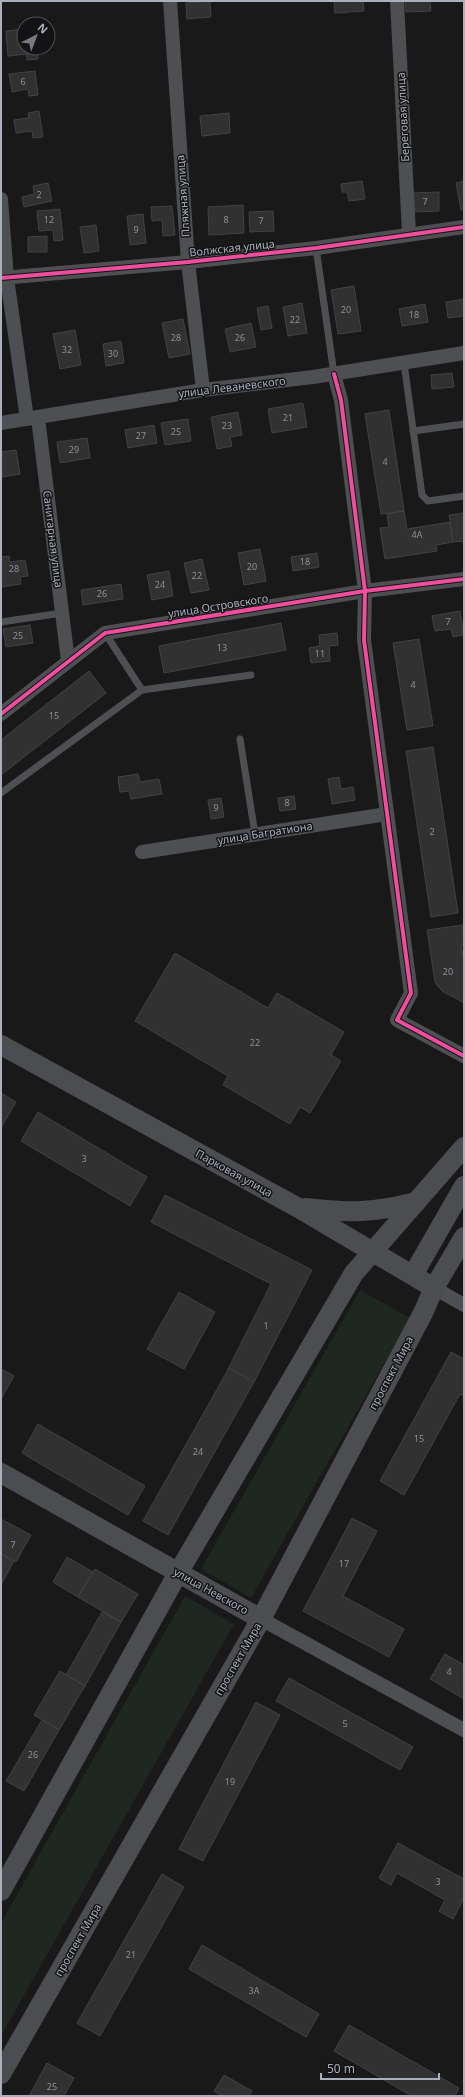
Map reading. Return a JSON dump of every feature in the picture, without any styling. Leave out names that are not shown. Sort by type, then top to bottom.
[{"type":"main road","name":"Парковая улица","points":[[1,1045],[295,1206],[374,1251],[434,1288]]},
{"type":"main road","points":[[1,1891],[178,1573],[354,1273],[464,1147]]},
{"type":"main road","points":[[413,1275],[464,1186]]},
{"type":"main road","points":[[295,1206],[358,1212],[387,1210],[416,1202]]},
{"type":"main road","name":"проспект Мира","points":[[1,2074],[261,1619],[423,1313],[434,1288],[464,1237]]},
{"type":"main road","name":"улица Невского","points":[[1,1473],[261,1619]]},
{"type":"street","name":"Пляжная улица","points":[[170,1],[188,262],[204,390]]},
{"type":"street","name":"Береговая улица","points":[[397,1],[409,233]]},
{"type":"street","name":"Санитарная улица","points":[[1,199],[4,278],[32,419],[68,661]]},
{"type":"street","name":"Волжская улица","points":[[4,278],[188,262],[316,248],[409,233],[464,227]]},
{"type":"street","name":"улица Леваневского","points":[[1,423],[204,390],[334,374],[464,353]]},
{"type":"street","points":[[334,374],[341,400],[365,591],[364,640],[411,993],[397,1020],[464,1056]]},
{"type":"street","name":"улица Островского","points":[[1,714],[106,633],[365,591],[464,579]]},
{"type":"street","name":"улица Багратиона","points":[[142,852],[387,814]]},
{"type":"street","name":"Парковая улица","points":[[434,1288],[464,1305]]},
{"type":"street","name":"улица Невского","points":[[261,1619],[464,1730]]},
{"type":"lane","points":[[316,248],[334,374]]},
{"type":"lane","points":[[404,363],[422,495],[428,500],[464,496]]},
{"type":"lane","points":[[413,431],[464,424]]},
{"type":"lane","points":[[1,622],[62,613]]},
{"type":"lane","points":[[106,633],[142,690]]},
{"type":"lane","points":[[1,793],[142,690],[252,675]]},
{"type":"lane","points":[[240,739],[255,834]]},
{"type":"shaded area","points":[[360,1290],[410,1318],[251,1598],[201,1569]]},
{"type":"shaded area","points":[[185,1596],[234,1624],[1,2036],[1,1923]]},
{"type":"building","points":[[210,1],[211,17],[187,19],[186,3]]},
{"type":"building","points":[[334,1],[363,1],[364,11],[335,13]]},
{"type":"building","points":[[405,1],[430,1],[431,11],[406,12]]},
{"type":"building","points":[[16,30],[16,55],[8,56],[6,31]]},
{"type":"building","points":[[27,56],[38,56],[38,59],[27,60]]},
{"type":"building","points":[[35,71],[38,95],[29,96],[28,89],[12,92],[9,74]]},
{"type":"building","points":[[39,111],[43,137],[33,138],[32,131],[16,133],[14,120],[29,118],[28,113]]},
{"type":"building","points":[[229,113],[230,133],[202,136],[200,116]]},
{"type":"building","points":[[362,181],[365,199],[349,201],[347,192],[342,192],[341,184]]},
{"type":"building","points":[[464,181],[464,210],[461,210],[456,183]]},
{"type":"building","points":[[48,183],[52,201],[24,207],[22,197],[34,194],[33,186]]},
{"type":"building","points":[[439,192],[439,211],[412,212],[412,193]]},
{"type":"building","points":[[243,205],[244,233],[209,235],[208,207]]},
{"type":"building","points":[[172,206],[175,235],[163,236],[162,220],[152,221],[151,207]]},
{"type":"building","points":[[60,209],[63,240],[54,241],[53,230],[39,231],[37,211]]},
{"type":"building","points":[[273,211],[274,231],[250,232],[249,212]]},
{"type":"building","points":[[143,214],[146,243],[130,245],[127,216]]},
{"type":"building","points":[[96,225],[99,251],[84,253],[80,227]]},
{"type":"building","points":[[47,236],[47,252],[28,252],[28,237]]},
{"type":"building","points":[[354,286],[361,331],[338,334],[331,290]]},
{"type":"building","points":[[464,299],[464,316],[448,318],[446,302]]},
{"type":"building","points":[[302,303],[307,333],[288,336],[283,307]]},
{"type":"building","points":[[425,304],[428,322],[402,326],[399,309]]},
{"type":"building","points":[[268,306],[272,328],[261,330],[257,308]]},
{"type":"building","points":[[183,319],[190,354],[169,358],[162,323]]},
{"type":"building","points":[[251,323],[256,347],[230,352],[225,329]]},
{"type":"building","points":[[75,330],[81,365],[60,369],[53,334]]},
{"type":"building","points":[[121,341],[124,363],[106,366],[103,344]]},
{"type":"building","points":[[452,373],[454,387],[432,389],[431,375]]},
{"type":"building","points":[[303,403],[307,427],[272,433],[268,409]]},
{"type":"building","points":[[389,410],[404,511],[381,514],[365,414]]},
{"type":"building","points":[[238,412],[242,435],[230,437],[232,446],[217,449],[211,417]]},
{"type":"building","points":[[188,419],[191,441],[165,445],[161,423]]},
{"type":"building","points":[[154,425],[157,443],[128,448],[125,430]]},
{"type":"building","points":[[87,438],[90,458],[60,463],[57,442]]},
{"type":"building","points":[[16,450],[20,474],[2,477],[1,452]]},
{"type":"building","points":[[404,511],[407,529],[450,522],[453,542],[436,545],[437,551],[385,559],[380,528],[389,527],[387,514]]},
{"type":"building","points":[[464,513],[464,541],[453,542],[449,515]]},
{"type":"building","points":[[260,549],[266,581],[244,585],[238,553]]},
{"type":"building","points":[[317,553],[319,567],[293,571],[291,557]]},
{"type":"building","points":[[9,556],[10,562],[25,560],[28,576],[20,577],[21,584],[1,587],[1,557]]},
{"type":"building","points":[[202,559],[209,590],[191,593],[184,563]]},
{"type":"building","points":[[169,571],[173,596],[152,600],[147,575]]},
{"type":"building","points":[[121,584],[123,599],[83,605],[81,590]]},
{"type":"building","points":[[460,611],[464,635],[453,637],[451,629],[435,631],[432,616]]},
{"type":"building","points":[[281,623],[286,650],[164,673],[159,646]]},
{"type":"building","points":[[30,625],[33,643],[6,647],[3,629]]},
{"type":"building","points":[[337,633],[338,645],[329,646],[330,661],[311,663],[309,648],[320,646],[319,635]]},
{"type":"building","points":[[419,639],[433,726],[407,730],[393,643]]},
{"type":"building","points":[[89,671],[106,693],[1,775],[1,740]]},
{"type":"building","points":[[433,747],[458,913],[431,917],[406,751]]},
{"type":"building","points":[[138,774],[140,782],[159,779],[162,794],[131,799],[129,791],[120,792],[118,777]]},
{"type":"building","points":[[339,777],[341,789],[353,787],[355,800],[332,804],[328,779]]},
{"type":"building","points":[[294,796],[296,809],[280,811],[278,798]]},
{"type":"building","points":[[221,798],[224,817],[211,819],[208,800]]},
{"type":"building","points":[[463,925],[464,944],[461,945],[464,961],[464,1003],[442,991],[435,982],[427,930]]},
{"type":"building","points":[[175,953],[268,1008],[277,993],[344,1032],[331,1055],[341,1061],[310,1113],[300,1107],[290,1124],[223,1085],[228,1076],[135,1021]]},
{"type":"building","points":[[1,1093],[16,1102],[1,1128]]},
{"type":"building","points":[[38,1112],[147,1177],[130,1206],[21,1141]]},
{"type":"building","points":[[165,1195],[312,1270],[254,1382],[228,1369],[271,1284],[151,1222]]},
{"type":"building","points":[[179,1292],[215,1312],[184,1369],[147,1349]]},
{"type":"building","points":[[451,1352],[464,1359],[464,1396],[460,1394],[404,1495],[380,1481]]},
{"type":"building","points":[[229,1368],[254,1382],[168,1535],[143,1521]]},
{"type":"building","points":[[1,1369],[14,1376],[1,1399]]},
{"type":"building","points":[[38,1424],[145,1486],[128,1515],[22,1453]]},
{"type":"building","points":[[352,1518],[377,1531],[343,1596],[404,1629],[389,1657],[303,1611]]},
{"type":"building","points":[[1,1519],[31,1535],[16,1562],[1,1554]]},
{"type":"building","points":[[1,1554],[14,1561],[1,1585]]},
{"type":"building","points":[[67,1557],[93,1572],[78,1597],[53,1582]]},
{"type":"building","points":[[95,1569],[138,1594],[121,1622],[78,1597]]},
{"type":"building","points":[[102,1612],[121,1622],[85,1686],[66,1675]]},
{"type":"building","points":[[445,1654],[464,1665],[464,1699],[430,1679]]},
{"type":"building","points":[[60,1671],[85,1686],[59,1730],[34,1715]]},
{"type":"building","points":[[289,1678],[413,1747],[400,1770],[276,1701]]},
{"type":"building","points":[[256,1702],[280,1715],[203,1861],[179,1849]]},
{"type":"building","points":[[42,1720],[59,1730],[24,1791],[6,1781]]},
{"type":"building","points":[[398,1843],[464,1879],[464,1898],[453,1919],[439,1911],[445,1900],[397,1873],[391,1885],[379,1878]]},
{"type":"building","points":[[162,1874],[184,1887],[100,2036],[77,2023]]},
{"type":"building","points":[[202,1945],[319,2014],[306,2037],[189,1969]]},
{"type":"building","points":[[349,2025],[459,2088],[455,2096],[412,2096],[334,2051]]},
{"type":"building","points":[[47,2063],[74,2078],[64,2096],[29,2096]]},
{"type":"building","points":[[224,2075],[252,2091],[249,2096],[219,2096],[220,2095],[214,2091]]},
{"type":"cycle path","points":[[1,278],[188,262],[316,248],[464,227]]},
{"type":"cycle path","points":[[334,374],[341,400],[365,591],[364,640],[411,993],[397,1020],[464,1056]]},
{"type":"cycle path","points":[[1,714],[105,633],[365,591],[464,579]]}]
